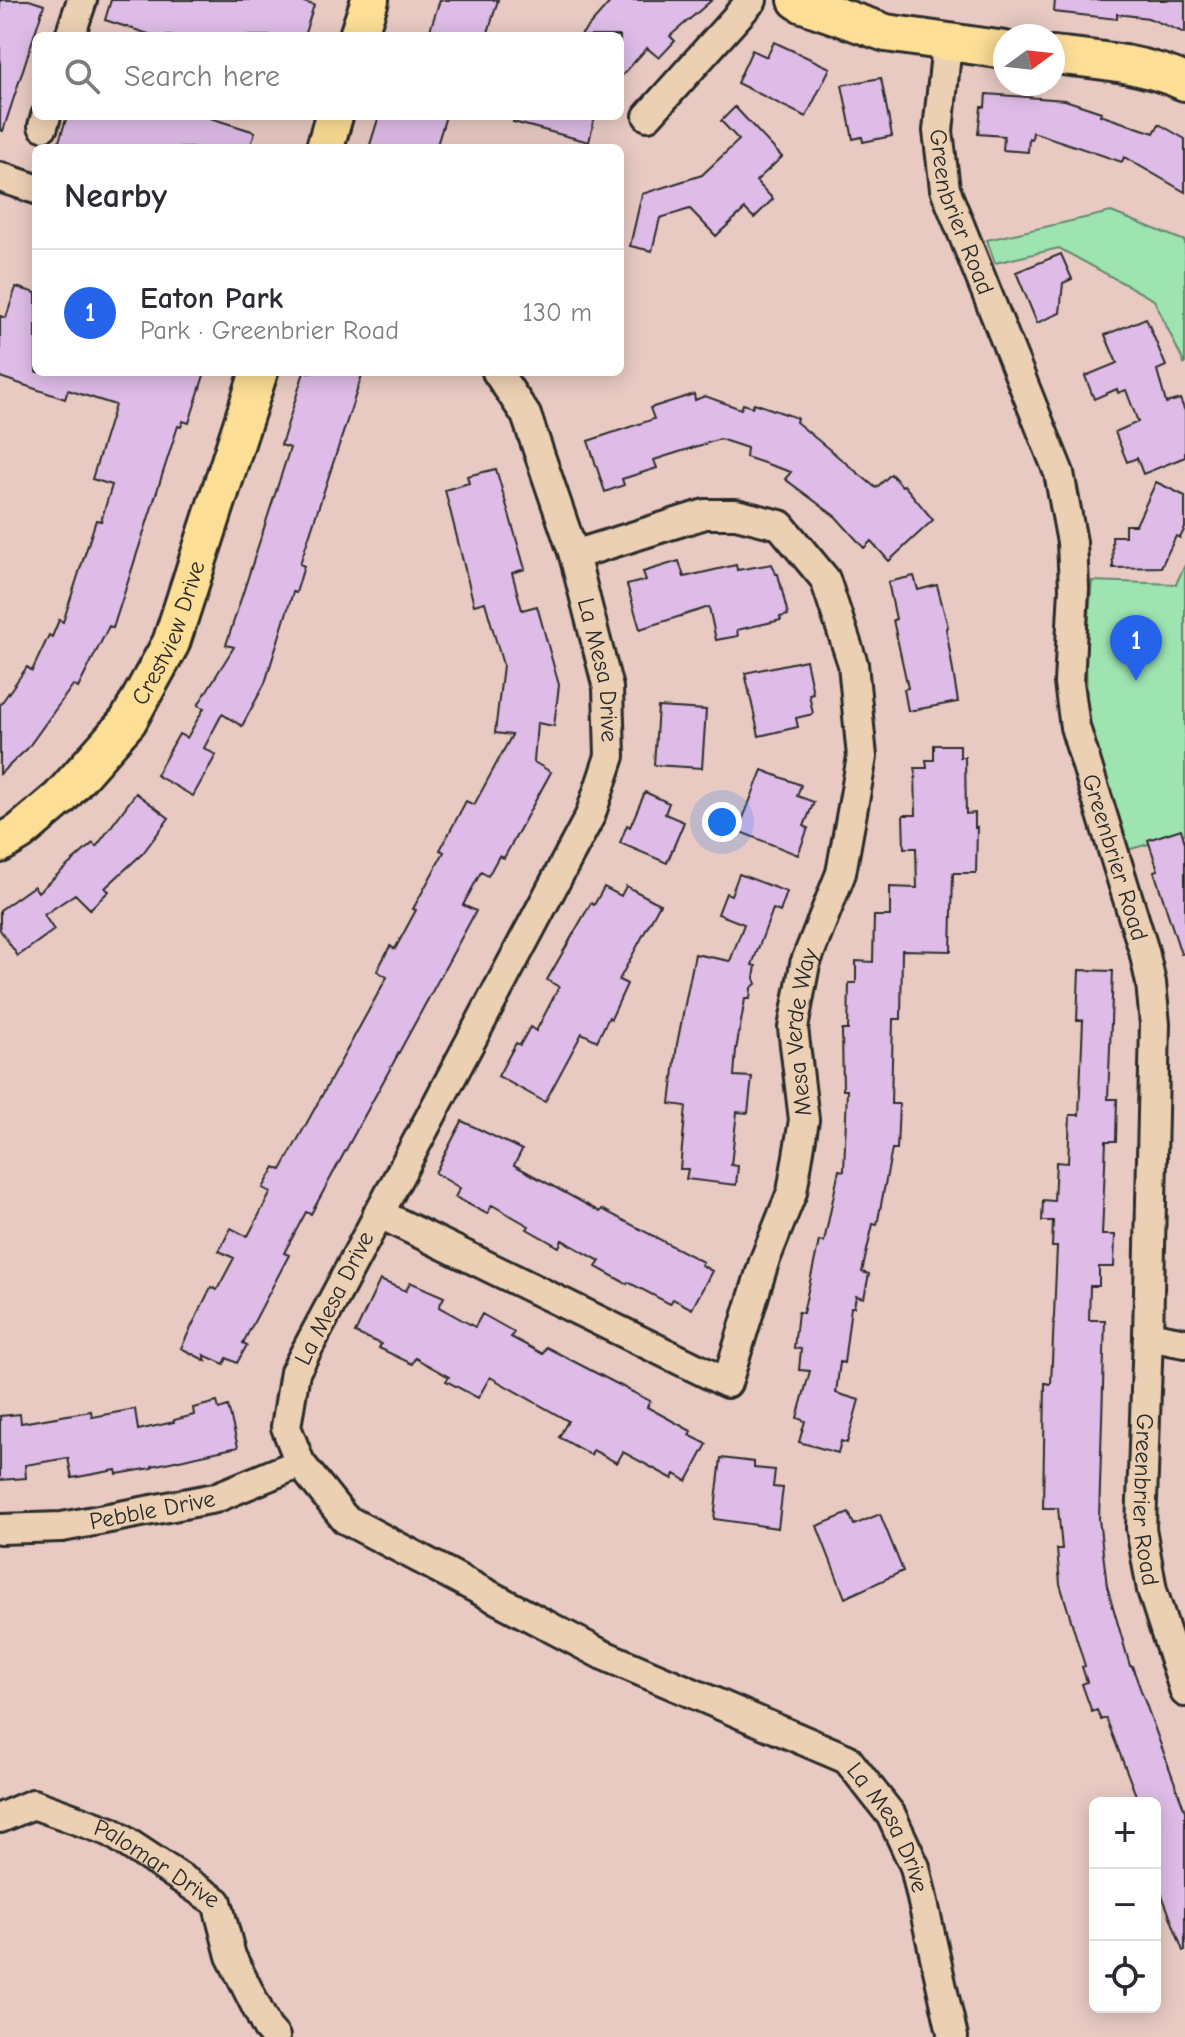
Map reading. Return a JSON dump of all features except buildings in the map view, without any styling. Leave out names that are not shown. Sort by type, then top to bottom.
[{"type":"main road","points":[[359,32],[370,0]]},
{"type":"main road","points":[[797,0],[886,33],[993,49]]},
{"type":"main road","points":[[1065,56],[1113,61],[1161,71],[1185,82]]},
{"type":"main road","name":"Crestview Drive","points":[[0,844],[20,832],[60,798],[128,721],[152,683],[171,643],[258,376]]},
{"type":"street","points":[[71,32],[82,0]]},
{"type":"street","points":[[648,116],[752,0]]},
{"type":"street","name":"Greenbrier Road","points":[[947,44],[938,131],[945,189],[1059,473],[1072,542],[1074,588],[1069,683],[1075,727],[1151,983],[1155,1024],[1141,1528],[1152,1590],[1185,1692]]},
{"type":"street","points":[[0,177],[32,188]]},
{"type":"street","name":"La Mesa Drive","points":[[500,376],[526,415],[574,555],[608,688],[610,756],[590,816],[295,1372],[286,1427],[300,1463],[345,1519],[601,1654],[847,1759],[891,1815],[915,1867],[953,2037]]},
{"type":"street","name":"Mesa Verde Way","points":[[378,1213],[727,1383],[749,1306],[792,1192],[804,1120],[793,1028],[805,964],[841,873],[862,757],[853,664],[825,579],[780,525],[736,514],[705,514],[574,555]]},
{"type":"street","points":[[1148,1336],[1185,1343]]},
{"type":"street","name":"Pebble Drive","points":[[0,1529],[62,1527],[215,1498],[300,1463]]},
{"type":"street","name":"Palomar Drive","points":[[0,1818],[33,1804],[111,1832],[217,1902],[231,1956],[267,2028],[275,2037]]},
{"type":"green space","points":[[1111,212],[1185,241],[1185,365],[1154,300],[1059,248],[995,263],[987,240]]},
{"type":"green space","points":[[1185,565],[1185,834],[1127,850],[1087,713],[1086,649],[1092,581],[1176,584]]},
{"type":"place","name":"Eaton Park","points":[[1136,681]]}]
